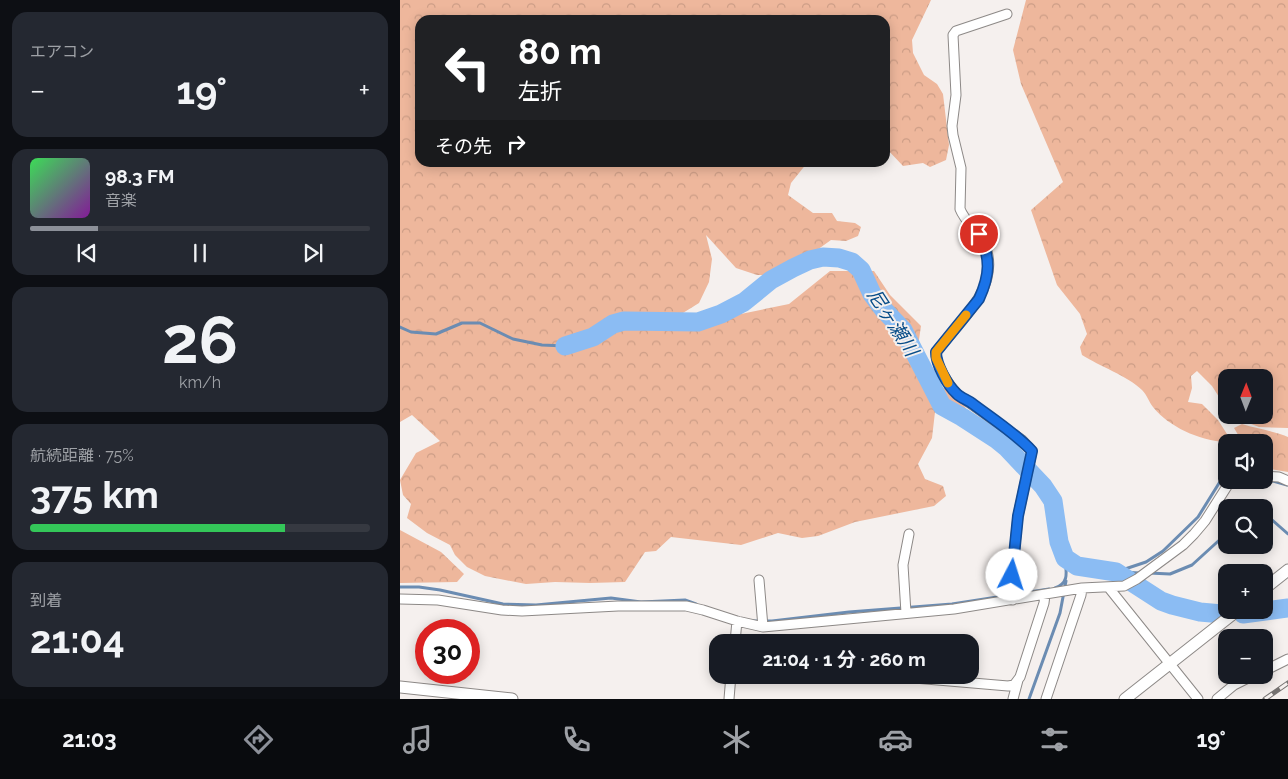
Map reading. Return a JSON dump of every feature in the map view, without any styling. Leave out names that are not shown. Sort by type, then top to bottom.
[{"type":"main road","points":[[1273,582],[1288,570]]},
{"type":"main road","points":[[1126,699],[1227,619]]},
{"type":"main road","points":[[400,687],[512,699]]},
{"type":"street","points":[[1007,14],[956,31],[953,35],[956,95],[952,126],[961,168],[960,209],[979,234],[986,249],[988,262],[979,299],[936,352],[936,358],[949,385],[957,394],[1022,440],[1032,451],[1016,530],[1012,575],[1013,600]]},
{"type":"street","points":[[1273,477],[1288,481]]},
{"type":"street","points":[[400,599],[438,600],[502,610],[522,611],[618,606],[686,606],[763,627],[906,612],[954,609],[1082,588],[1109,588],[1128,584],[1183,545],[1202,526],[1225,489]]},
{"type":"street","points":[[906,612],[903,565],[909,534]]},
{"type":"street","points":[[759,580],[763,627]]},
{"type":"street","points":[[1046,699],[1082,588]]},
{"type":"street","points":[[1109,588],[1198,699]]},
{"type":"street","points":[[1013,699],[1045,595]]},
{"type":"street","points":[[736,634],[737,621]]},
{"type":"street","points":[[1273,666],[1288,659]]},
{"type":"street","points":[[979,684],[1008,686],[1014,685],[1018,680]]},
{"type":"street","points":[[729,699],[731,684]]},
{"type":"street","points":[[1217,699],[1236,684]]},
{"type":"green space","points":[[400,0],[931,0],[912,40],[913,53],[924,75],[937,84],[943,94],[949,145],[946,160],[930,167],[923,163],[903,166],[890,152],[890,15],[415,15],[415,167],[804,167],[791,183],[788,195],[813,213],[832,213],[837,221],[855,223],[861,227],[858,236],[846,241],[831,240],[803,260],[775,275],[757,275],[736,268],[706,235],[712,259],[709,282],[699,303],[678,316],[696,318],[736,315],[789,304],[830,271],[874,271],[890,295],[921,326],[915,366],[962,402],[968,412],[958,414],[935,412],[932,438],[918,464],[925,479],[943,486],[946,496],[934,506],[855,522],[818,536],[802,538],[778,533],[741,545],[671,537],[656,551],[645,552],[625,582],[526,584],[485,576],[467,567],[455,555],[450,545],[427,533],[407,518],[411,504],[403,495],[400,480],[416,453],[440,441],[412,415],[400,422]]},
{"type":"green space","points":[[1026,0],[1288,0],[1288,428],[1259,427],[1251,424],[1273,424],[1273,369],[1218,369],[1218,395],[1212,386],[1197,371],[1191,376],[1192,388],[1188,402],[1202,404],[1218,420],[1218,424],[1221,424],[1227,434],[1218,434],[1218,441],[1195,435],[1167,421],[1136,385],[1082,355],[1080,347],[1087,334],[1080,314],[1057,285],[1031,210],[1063,182],[1021,84],[1013,50]]},
{"type":"green space","points":[[1242,424],[1288,437],[1288,472],[1273,470],[1273,434],[1238,434],[1234,428]]},
{"type":"green space","points":[[400,530],[441,552],[464,574],[457,582],[400,583]]},
{"type":"waterway","name":"尼ヶ瀬川","points":[[565,346],[593,337],[613,324],[624,321],[698,322],[721,314],[744,302],[771,280],[810,260],[823,257],[839,258],[852,262],[861,270],[872,294],[903,330],[942,406],[996,439],[1043,486],[1053,501],[1059,542],[1065,558],[1077,566],[1116,572],[1161,601],[1200,612],[1218,614]]},
{"type":"waterway","points":[[400,327],[411,332],[436,334],[462,323],[480,323],[513,339],[542,345],[565,346]]},
{"type":"waterway","points":[[1273,481],[1287,485]]},
{"type":"waterway","points":[[1116,572],[1146,562],[1163,551],[1198,517],[1218,485]]},
{"type":"waterway","points":[[1273,521],[1288,534]]},
{"type":"waterway","points":[[1149,573],[1170,574],[1192,565],[1218,541]]},
{"type":"waterway","points":[[1055,588],[1060,586],[1065,580],[1065,558]]},
{"type":"waterway","points":[[1119,572],[1140,573]]},
{"type":"waterway","points":[[1029,699],[1060,613],[1066,581]]},
{"type":"waterway","points":[[400,587],[440,590],[503,604],[536,605],[611,598],[641,602],[685,600],[696,604]]},
{"type":"waterway","points":[[753,621],[772,621],[849,612],[952,604],[1049,589]]},
{"type":"waterway","name":"尼ヶ瀬川","points":[[1273,610],[1288,608]]},
{"type":"railway","points":[[1265,699],[1288,683]]},
{"type":"slow traffic","points":[[948,383],[936,358],[936,352],[966,315]]},
{"type":"route","points":[[979,234],[986,249],[988,262],[983,290],[979,299],[936,352],[936,358],[949,385],[957,394],[1022,440],[1032,451],[1018,516],[1012,575]]}]
